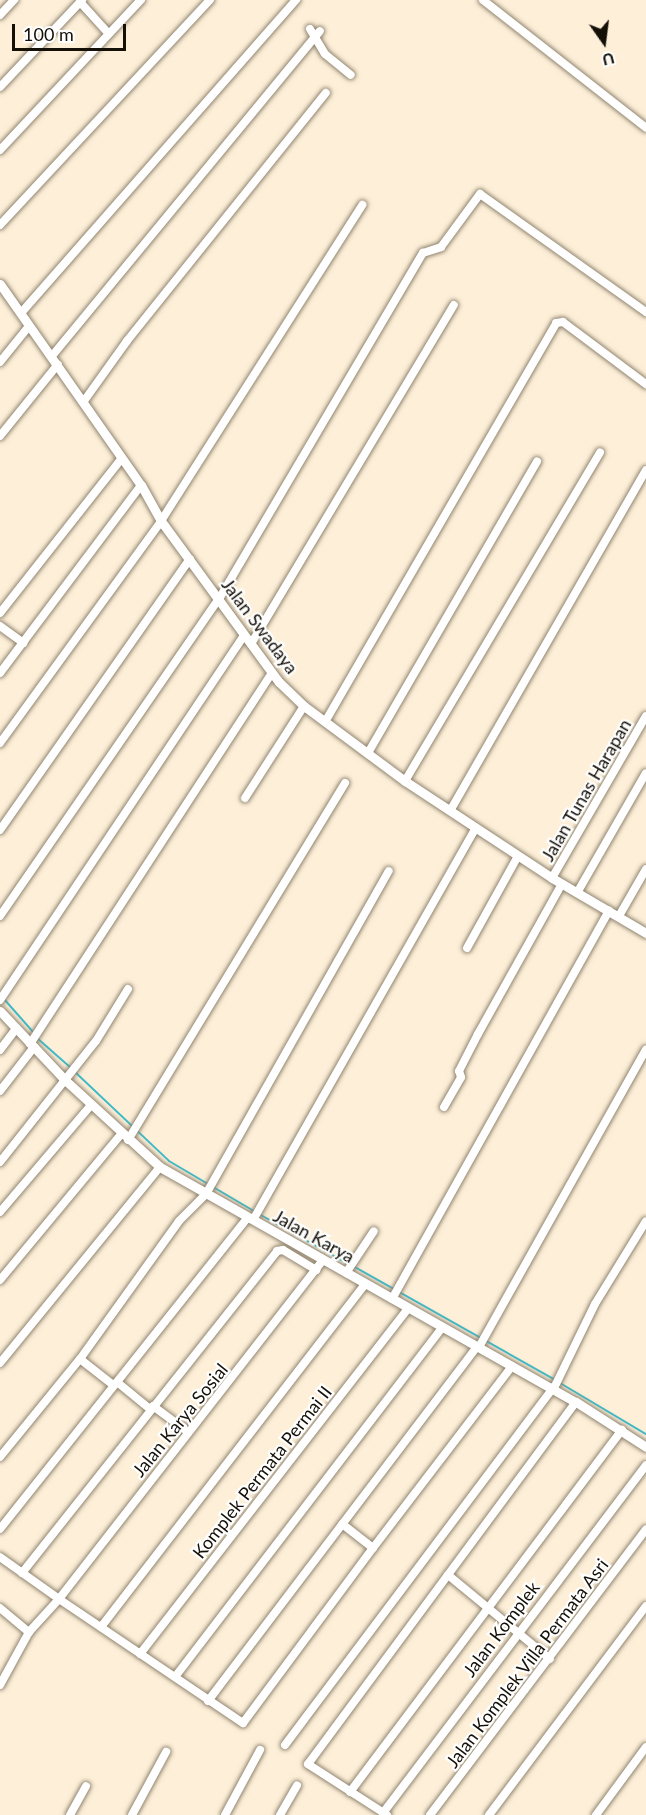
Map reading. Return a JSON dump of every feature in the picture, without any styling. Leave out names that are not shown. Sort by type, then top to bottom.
[{"type":"street","points":[[0,15],[14,0]]},
{"type":"street","points":[[0,150],[141,0]]},
{"type":"street","points":[[0,225],[210,0]]},
{"type":"street","points":[[21,313],[296,0]]},
{"type":"street","points":[[483,0],[646,128]]},
{"type":"street","points":[[0,87],[81,1],[109,34]]},
{"type":"street","points":[[310,29],[325,54],[351,75]]},
{"type":"street","points":[[0,436],[55,360],[320,31]]},
{"type":"street","points":[[84,401],[127,341],[326,93]]},
{"type":"street","points":[[0,916],[219,599],[423,253],[441,247],[480,194],[646,312]]},
{"type":"street","points":[[0,742],[161,521],[362,205]]},
{"type":"street","name":"Jalan Swadaya","points":[[0,284],[84,401],[141,485],[161,521],[272,673],[304,706],[405,781],[450,811],[552,878],[646,933]]},
{"type":"street","points":[[251,644],[454,304]]},
{"type":"street","points":[[326,722],[556,323],[563,322],[646,384]]},
{"type":"street","points":[[0,362],[29,326]]},
{"type":"street","points":[[405,781],[600,452]]},
{"type":"street","points":[[0,613],[122,458]]},
{"type":"street","points":[[368,753],[537,461]]},
{"type":"street","points":[[450,811],[646,470]]},
{"type":"street","points":[[0,673],[141,485]]},
{"type":"street","points":[[0,830],[190,559]]},
{"type":"street","points":[[0,626],[23,643]]},
{"type":"street","points":[[0,1000],[244,636]]},
{"type":"street","points":[[0,1091],[42,1030],[272,673]]},
{"type":"street","points":[[244,798],[304,706]]},
{"type":"street","name":"Jalan Tunas Harapan","points":[[552,878],[646,716]]},
{"type":"street","points":[[577,893],[646,773]]},
{"type":"street","points":[[0,1280],[137,1123],[345,783]]},
{"type":"street","points":[[0,1528],[115,1384],[262,1209],[476,828]]},
{"type":"street","points":[[467,948],[518,856]]},
{"type":"street","points":[[619,916],[646,869]]},
{"type":"street","points":[[0,1457],[80,1359],[179,1221],[209,1189],[389,870]]},
{"type":"street","points":[[444,1107],[461,1077],[459,1071],[478,1034],[562,884]]},
{"type":"street","points":[[393,1298],[609,911]]},
{"type":"street","points":[[0,1162],[71,1073],[128,989]]},
{"type":"street","name":"Jalan Karya","points":[[0,1011],[16,1029],[71,1073],[91,1105],[160,1167],[209,1189],[252,1219],[323,1260],[349,1269],[366,1284],[408,1309],[480,1345],[512,1366],[554,1387],[646,1447]]},
{"type":"street","points":[[0,1050],[16,1029]]},
{"type":"street","points":[[208,1701],[480,1345],[646,1050]]},
{"type":"street","points":[[0,1212],[91,1105]]},
{"type":"street","points":[[0,1363],[160,1167]]},
{"type":"street","points":[[285,1744],[554,1387],[596,1304],[646,1221]]},
{"type":"street","points":[[349,1269],[374,1231]]},
{"type":"street","points":[[22,1573],[277,1251],[284,1250],[316,1270]]},
{"type":"street","name":"Jalan Karya Sosial","points":[[0,1684],[29,1632],[59,1599],[323,1260]]},
{"type":"street","points":[[101,1627],[366,1284]]},
{"type":"street","name":"Komplek Permata Permai II","points":[[140,1654],[408,1309]]},
{"type":"street","points":[[175,1677],[442,1328]]},
{"type":"street","points":[[80,1359],[188,1432]]},
{"type":"street","points":[[0,1557],[243,1723],[512,1366]]},
{"type":"street","points":[[385,1814],[308,1764],[576,1402]]},
{"type":"street","points":[[350,1792],[622,1430]]},
{"type":"street","name":"Jalan Komplek","points":[[385,1814],[517,1632],[646,1465]]},
{"type":"street","points":[[342,1524],[373,1548]]},
{"type":"street","name":"Jalan Komplek Villa Permata Asri","points":[[430,1815],[646,1529]]},
{"type":"street","name":"Jalan Komplek Villa Permata Asri","points":[[448,1575],[487,1610],[550,1659]]},
{"type":"street","points":[[489,1815],[646,1606]]},
{"type":"street","points":[[0,1608],[29,1632]]},
{"type":"street","points":[[596,1815],[646,1747]]},
{"type":"street","points":[[225,1815],[260,1750]]},
{"type":"street","points":[[132,1815],[165,1752]]},
{"type":"street","points":[[280,1815],[297,1785]]},
{"type":"street","points":[[70,1815],[86,1786]]},
{"type":"waterway","points":[[4,999],[34,1033]]},
{"type":"waterway","points":[[37,1038],[71,1068]]},
{"type":"waterway","points":[[75,1072],[169,1161],[254,1211]]},
{"type":"waterway","points":[[259,1214],[348,1264]]},
{"type":"waterway","points":[[353,1266],[555,1380]]},
{"type":"waterway","points":[[560,1383],[646,1434]]}]
